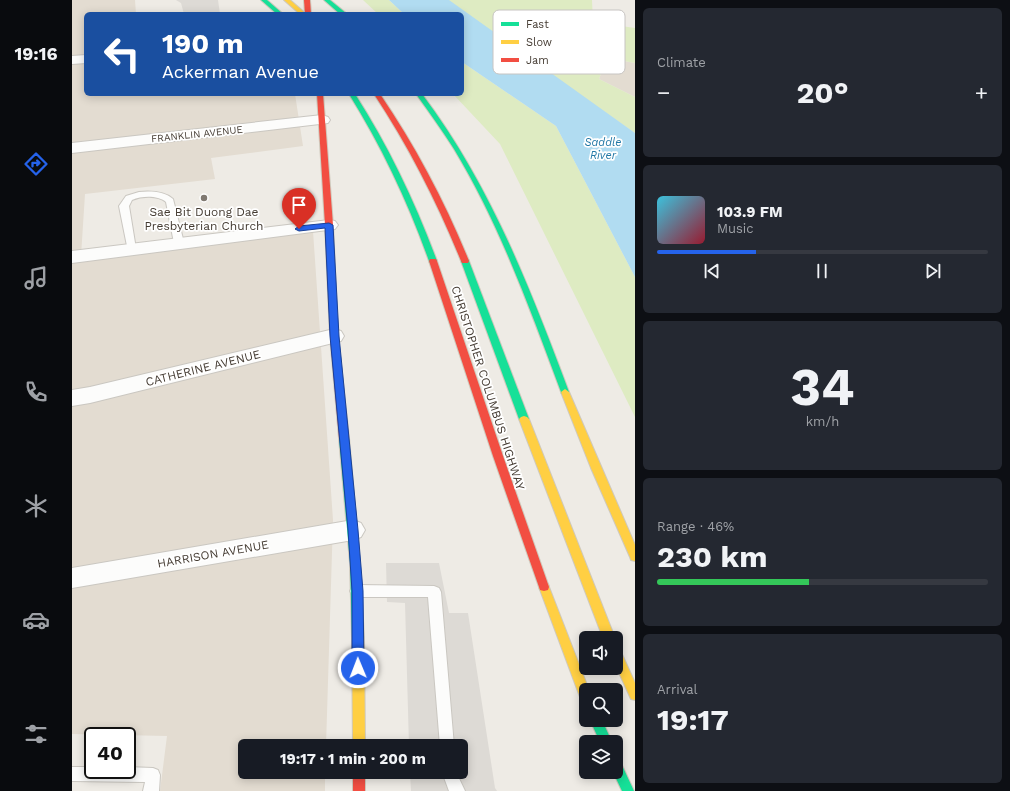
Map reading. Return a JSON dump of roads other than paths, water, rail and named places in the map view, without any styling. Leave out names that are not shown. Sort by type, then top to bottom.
[{"type":"main road","points":[[264,0],[278,12]]},
{"type":"main road","points":[[287,0],[301,12]]},
{"type":"main road","points":[[307,0],[308,12]]},
{"type":"main road","points":[[327,0],[342,12]]},
{"type":"main road","points":[[320,96],[329,225],[334,336],[353,530],[357,591],[359,739]]},
{"type":"main road","name":"CHRISTOPHER COLUMBUS HIGHWAY","points":[[353,96],[377,131],[393,161],[419,222],[532,557],[581,683]]},
{"type":"main road","name":"CHRISTOPHER COLUMBUS HIGHWAY","points":[[378,96],[419,159],[452,227],[561,519],[606,631]]},
{"type":"main road","points":[[420,96],[442,125],[479,187],[513,259],[603,485],[635,557]]},
{"type":"main road","points":[[623,669],[635,695]]},
{"type":"main road","points":[[359,779],[360,791]]},
{"type":"main road","points":[[622,779],[628,791]]},
{"type":"street","points":[[72,60],[84,59]]},
{"type":"street","name":"FRANKLIN AVENUE","points":[[72,148],[322,120]]},
{"type":"street","points":[[72,256],[329,225]]},
{"type":"street","name":"CATHERINE AVENUE","points":[[72,398],[90,395],[334,336]]},
{"type":"street","name":"HARRISON AVENUE","points":[[72,578],[353,530]]},
{"type":"lane","points":[[131,249],[124,206],[125,201],[138,196],[161,195],[167,197],[170,201],[178,243]]},
{"type":"lane","points":[[357,591],[434,592],[446,739]]},
{"type":"lane","points":[[72,774],[153,775],[151,791]]},
{"type":"lane","points":[[451,779],[456,791]]},
{"type":"water","name":"Saddle River","points":[[389,0],[449,0],[493,31],[493,74],[552,74],[635,133],[635,277],[556,126],[464,63],[464,12],[402,12]]},
{"type":"place","name":"Sae Bit Duong Dae Presbyterian Church","points":[[204,198]]}]
